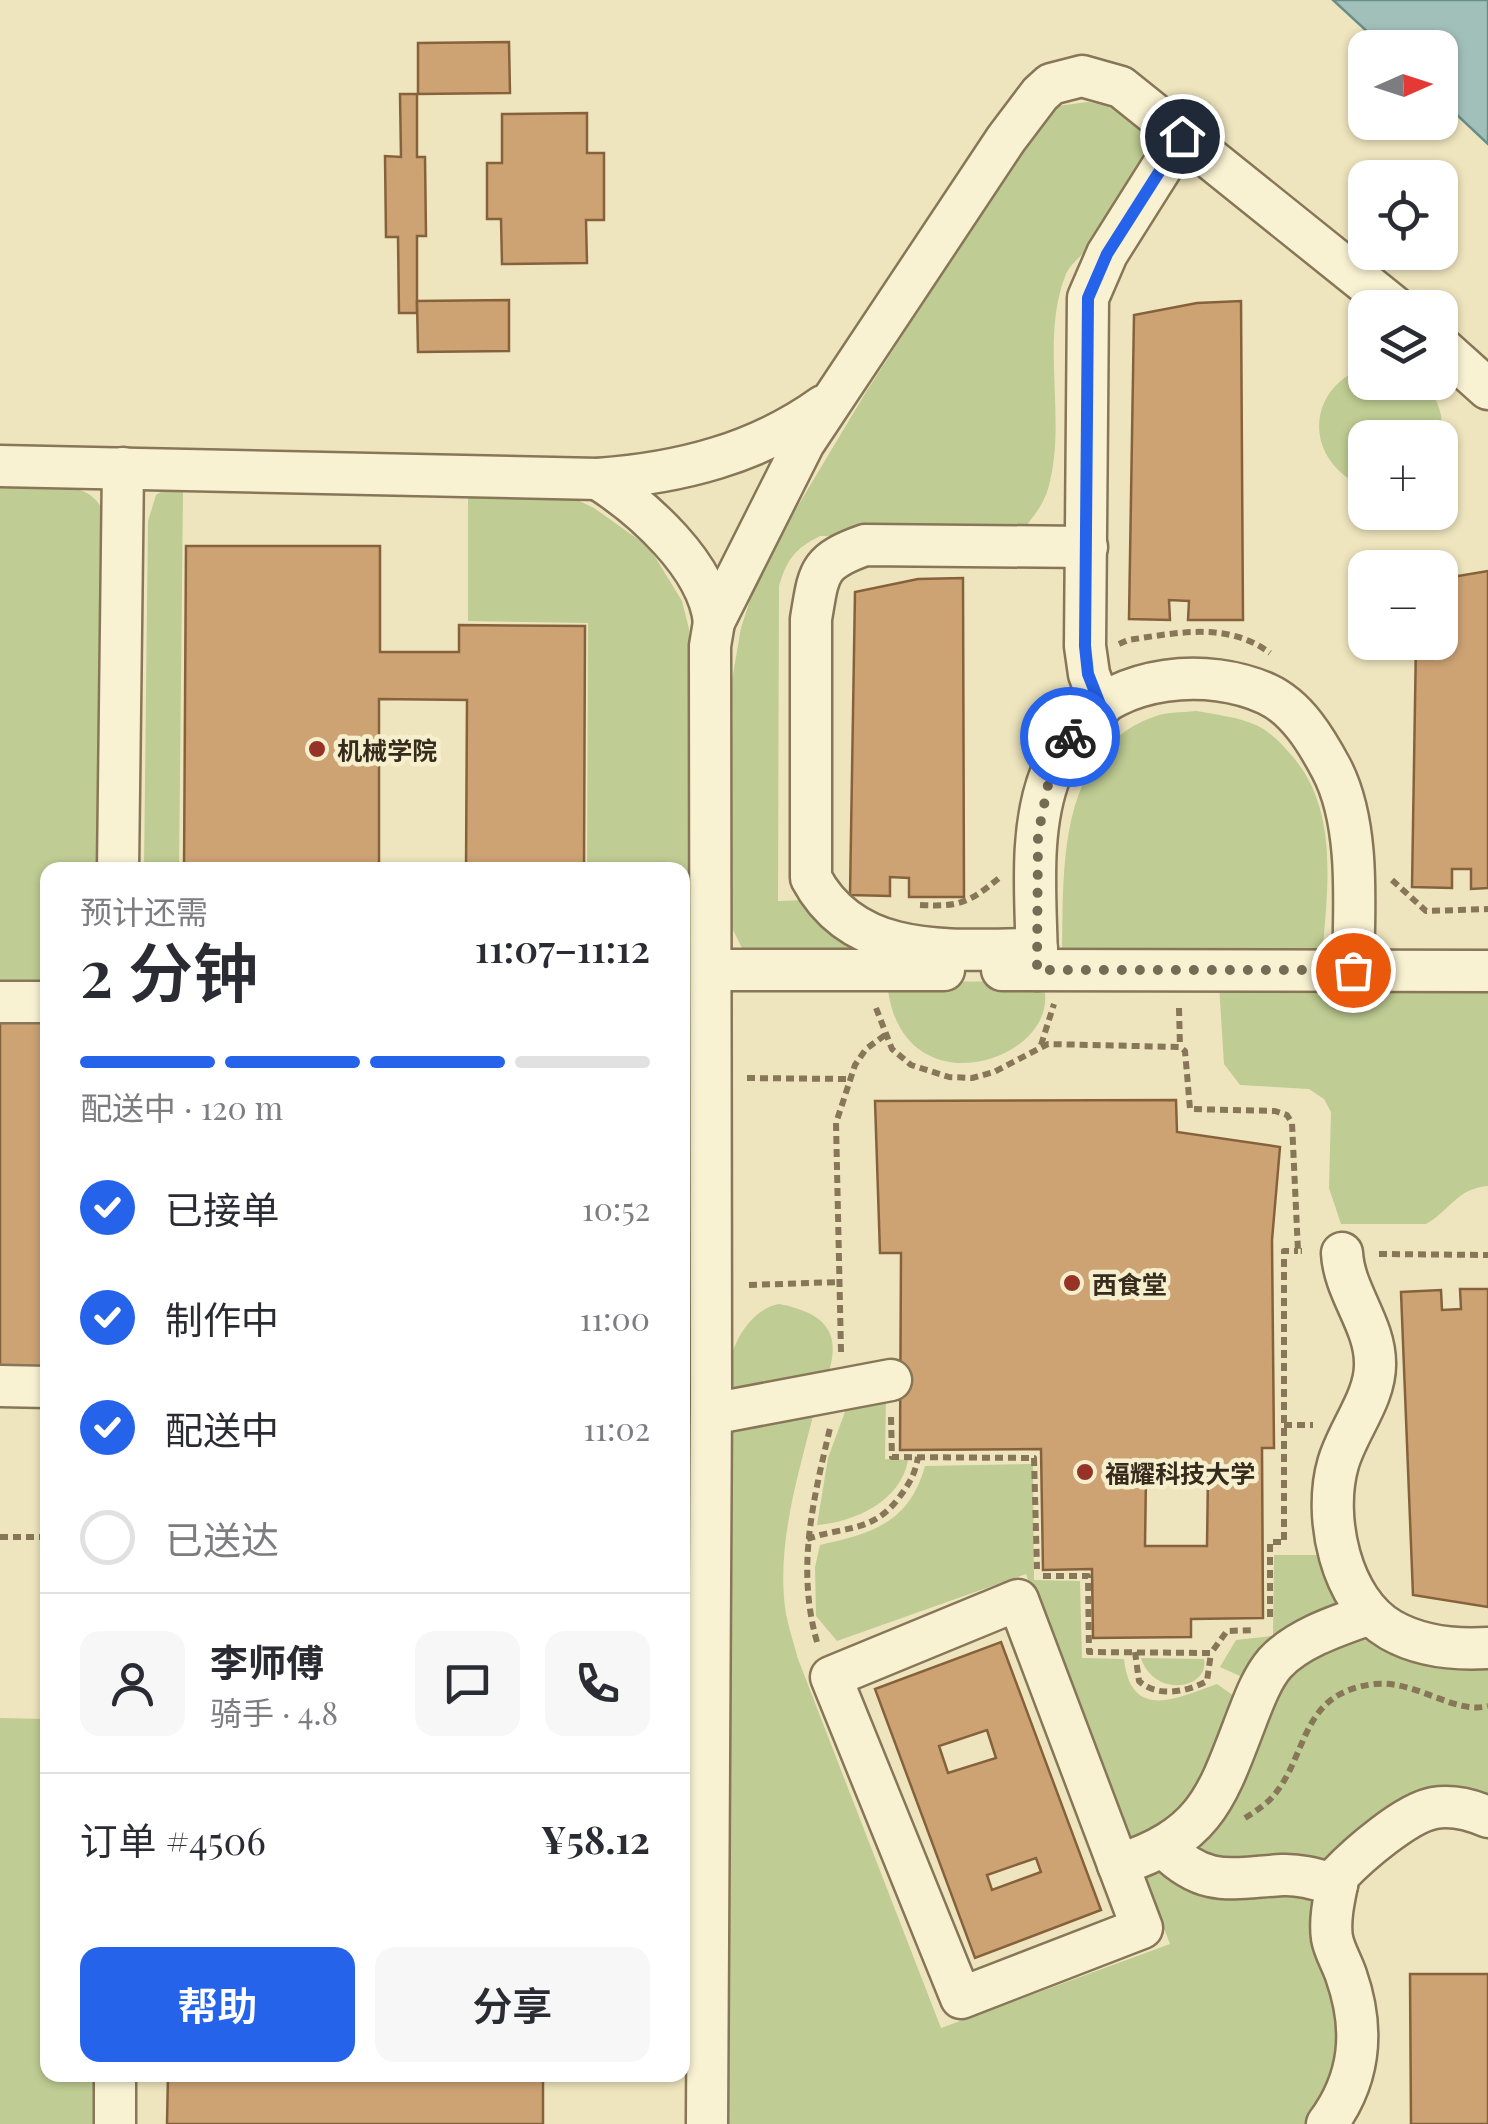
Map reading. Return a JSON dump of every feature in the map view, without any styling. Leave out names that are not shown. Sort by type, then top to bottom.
[{"type":"street","points":[[714,622],[804,444],[1006,139],[1051,84],[1082,76],[1121,87],[1374,290]]},
{"type":"street","points":[[1101,707],[1087,664],[1088,298],[1107,254],[1182,136]]},
{"type":"street","points":[[1458,362],[1488,389]]},
{"type":"street","points":[[0,466],[598,479],[652,475],[749,449],[790,429],[834,398]]},
{"type":"street","points":[[118,862],[123,468]]},
{"type":"street","points":[[598,479],[634,502],[699,577],[712,602],[714,622],[710,646],[710,970],[697,1078],[711,1287],[697,1351],[711,1414],[707,2124]]},
{"type":"street","points":[[881,955],[819,892],[812,878],[811,619],[818,577],[834,556],[865,544],[1087,547]]},
{"type":"street","points":[[1037,960],[1038,835],[1050,775],[1076,726],[1119,693],[1176,678],[1221,682],[1268,694],[1306,724],[1334,772],[1346,818],[1355,866],[1353,970]]},
{"type":"street","points":[[710,970],[881,955],[1488,971]]},
{"type":"street","points":[[0,1002],[40,1002]]},
{"type":"street","points":[[1342,1253],[1344,1274],[1368,1327],[1376,1362],[1372,1382],[1339,1461],[1331,1512],[1336,1547],[1370,1614],[1391,1630],[1452,1650],[1488,1648]]},
{"type":"street","points":[[711,1414],[890,1380]]},
{"type":"street","points":[[0,1386],[40,1387]]},
{"type":"street","points":[[1018,1600],[1118,1866],[1142,1928],[961,1998],[831,1677],[1018,1600]]},
{"type":"street","points":[[1118,1866],[1176,1840],[1205,1813],[1275,1663],[1301,1644],[1370,1614]]},
{"type":"street","points":[[1326,2124],[1342,2102],[1355,2070],[1359,2036],[1355,2004],[1332,1939],[1338,1875],[1382,1836],[1430,1808],[1452,1808],[1488,1817]]},
{"type":"street","points":[[1176,1840],[1181,1865],[1211,1878],[1285,1875],[1337,1885]]},
{"type":"street","points":[[115,2082],[115,2124]]},
{"type":"path","points":[[1087,664],[1098,654],[1128,640],[1209,631],[1234,633],[1256,642],[1282,662]]},
{"type":"path","points":[[914,904],[951,906],[974,900],[1012,867]]},
{"type":"path","points":[[1382,870],[1426,911],[1488,909]]},
{"type":"path","points":[[881,955],[875,1002],[881,1027],[892,1049],[911,1064],[949,1077],[972,1078],[1007,1067],[1048,1044],[1180,1047],[1186,1051],[1190,1109],[1275,1111],[1286,1115],[1292,1123],[1298,1251]]},
{"type":"path","points":[[697,1078],[849,1079]]},
{"type":"path","points":[[1135,1652],[1139,1680],[1157,1691],[1186,1690],[1207,1681],[1211,1652],[1228,1632],[1270,1630],[1270,1542],[1284,1542],[1284,1252],[1488,1255]]},
{"type":"path","points":[[711,1287],[840,1282]]},
{"type":"path","points":[[890,1380],[892,1457],[1034,1458],[1037,1576],[1088,1576],[1090,1652],[1211,1652]]},
{"type":"path","points":[[807,1539],[860,1528],[884,1516],[916,1474],[918,1457]]},
{"type":"path","points":[[0,1537],[40,1537]]},
{"type":"path","points":[[1176,1840],[1245,1818],[1262,1808],[1278,1791],[1314,1715],[1356,1688],[1402,1684],[1463,1706],[1488,1706]]},
{"type":"green space","points":[[1088,102],[1130,117],[1141,129],[1144,149],[1128,191],[1096,240],[1069,269],[1058,300],[1053,463],[1040,507],[1019,534],[820,536],[798,551],[782,577],[778,901],[808,900],[862,936],[858,965],[756,955],[742,948],[731,926],[731,686],[741,628],[760,569],[866,392],[1046,114],[1057,106]]},
{"type":"green space","points":[[1348,376],[1348,400],[1435,400],[1442,420],[1348,420],[1348,478],[1331,461],[1322,445],[1319,427],[1330,392]]},
{"type":"green space","points":[[0,487],[70,487],[93,497],[101,507],[98,862],[40,862],[40,988],[0,988]]},
{"type":"green space","points":[[164,490],[183,491],[179,862],[144,862],[148,521],[156,495]]},
{"type":"green space","points":[[468,495],[569,496],[594,508],[649,547],[682,601],[689,629],[690,862],[587,862],[588,623],[468,621]]},
{"type":"green space","points":[[1197,711],[1236,718],[1263,729],[1285,748],[1308,779],[1318,802],[1327,854],[1322,959],[1062,960],[1066,853],[1083,784],[1100,755],[1125,732],[1159,715]]},
{"type":"green space","points":[[1042,981],[1044,1008],[1032,1032],[1009,1051],[980,1061],[949,1062],[920,1050],[898,1024],[887,982]]},
{"type":"green space","points":[[1219,984],[1488,984],[1488,1186],[1461,1195],[1426,1224],[1341,1224],[1329,1188],[1331,1112],[1324,1099],[1309,1089],[1240,1085],[1224,1064]]},
{"type":"green space","points":[[779,1304],[808,1313],[826,1327],[833,1349],[826,1380],[735,1392],[730,1366],[738,1339],[756,1316]]},
{"type":"green space","points":[[886,1392],[885,1459],[908,1460],[904,1474],[874,1507],[846,1519],[817,1525],[828,1458],[849,1401]]},
{"type":"green space","points":[[815,1408],[786,1536],[786,1614],[798,1659],[941,2028],[1170,1944],[1141,1867],[1313,1893],[1351,2038],[1312,2124],[727,2124],[727,1422]]},
{"type":"green space","points":[[1033,1464],[1034,1580],[1080,1581],[1082,1658],[1124,1659],[1128,1679],[1146,1698],[1172,1699],[1217,1684],[1245,1704],[1190,1812],[1127,1846],[1026,1574],[837,1641],[816,1616],[815,1567],[820,1545],[872,1530],[899,1513],[918,1485],[925,1466]]},
{"type":"green space","points":[[1274,1555],[1323,1555],[1351,1609],[1253,1682],[1220,1667],[1236,1640],[1273,1636]]},
{"type":"green space","points":[[1375,1632],[1488,1655],[1488,1807],[1337,1861],[1256,1872],[1188,1849],[1267,1699],[1314,1649]]},
{"type":"green space","points":[[1141,1658],[1204,1659],[1204,1669],[1190,1683],[1168,1684],[1157,1680]]},
{"type":"green space","points":[[0,1718],[40,1719],[40,2082],[95,2082],[95,2124],[0,2124]]},
{"type":"water","points":[[1333,0],[1488,0],[1488,144],[1458,116],[1458,30],[1366,30]]},
{"type":"building","points":[[509,42],[510,93],[418,94],[418,43]]},
{"type":"building","points":[[400,94],[417,94],[417,157],[425,157],[426,236],[417,236],[417,313],[399,313],[398,237],[386,237],[385,156],[401,157]]},
{"type":"building","points":[[587,113],[587,153],[604,153],[604,220],[586,220],[587,263],[502,264],[501,219],[487,219],[487,163],[502,163],[502,114]]},
{"type":"building","points":[[509,300],[509,351],[418,352],[417,301]]},
{"type":"building","points":[[1241,301],[1243,620],[1188,620],[1189,601],[1169,600],[1170,620],[1129,619],[1134,315],[1197,303]]},
{"type":"building","points":[[186,546],[380,546],[380,652],[459,652],[459,625],[585,626],[584,862],[466,862],[467,700],[379,699],[379,862],[184,862]]},
{"type":"building","points":[[1488,571],[1488,888],[1471,889],[1471,869],[1452,869],[1452,888],[1412,887],[1416,660],[1458,660],[1458,576]]},
{"type":"building","points":[[963,578],[964,897],[909,897],[909,878],[890,877],[890,896],[850,895],[855,592],[918,579]]},
{"type":"building","points":[[0,1005],[40,1005],[40,1376],[0,1376]]},
{"type":"building","points":[[1176,1100],[1177,1132],[1280,1147],[1272,1240],[1274,1448],[1262,1448],[1263,1618],[1191,1619],[1191,1637],[1093,1638],[1092,1569],[1043,1570],[1041,1449],[900,1450],[901,1253],[880,1253],[875,1101]],"holes":[[[1146,1475],[1208,1475],[1207,1546],[1145,1546]]]},
{"type":"building","points":[[1460,1289],[1488,1289],[1488,1607],[1413,1595],[1401,1292],[1441,1290],[1442,1310],[1461,1309]]},
{"type":"building","points":[[1001,1642],[1101,1910],[975,1958],[875,1689]],"holes":[[[987,1730],[996,1758],[948,1773],[939,1746]],[[1036,1858],[1041,1872],[992,1890],[987,1875]]]},
{"type":"building","points":[[1410,1974],[1488,1974],[1488,2124],[1411,2124]]},
{"type":"building","points":[[168,2082],[543,2082],[543,2124],[167,2124]]},
{"type":"way so far","points":[[1070,737],[1050,775],[1038,835],[1037,970],[1353,970]]},
{"type":"place","name":"机械学院","points":[[317,749]]},
{"type":"place","name":"西食堂","points":[[1072,1283]]},
{"type":"place","name":"福耀科技大学","points":[[1085,1472]]},
{"type":"route","points":[[1070,737],[1076,726],[1101,707],[1088,674],[1085,646],[1088,298],[1107,254],[1182,136]]}]
